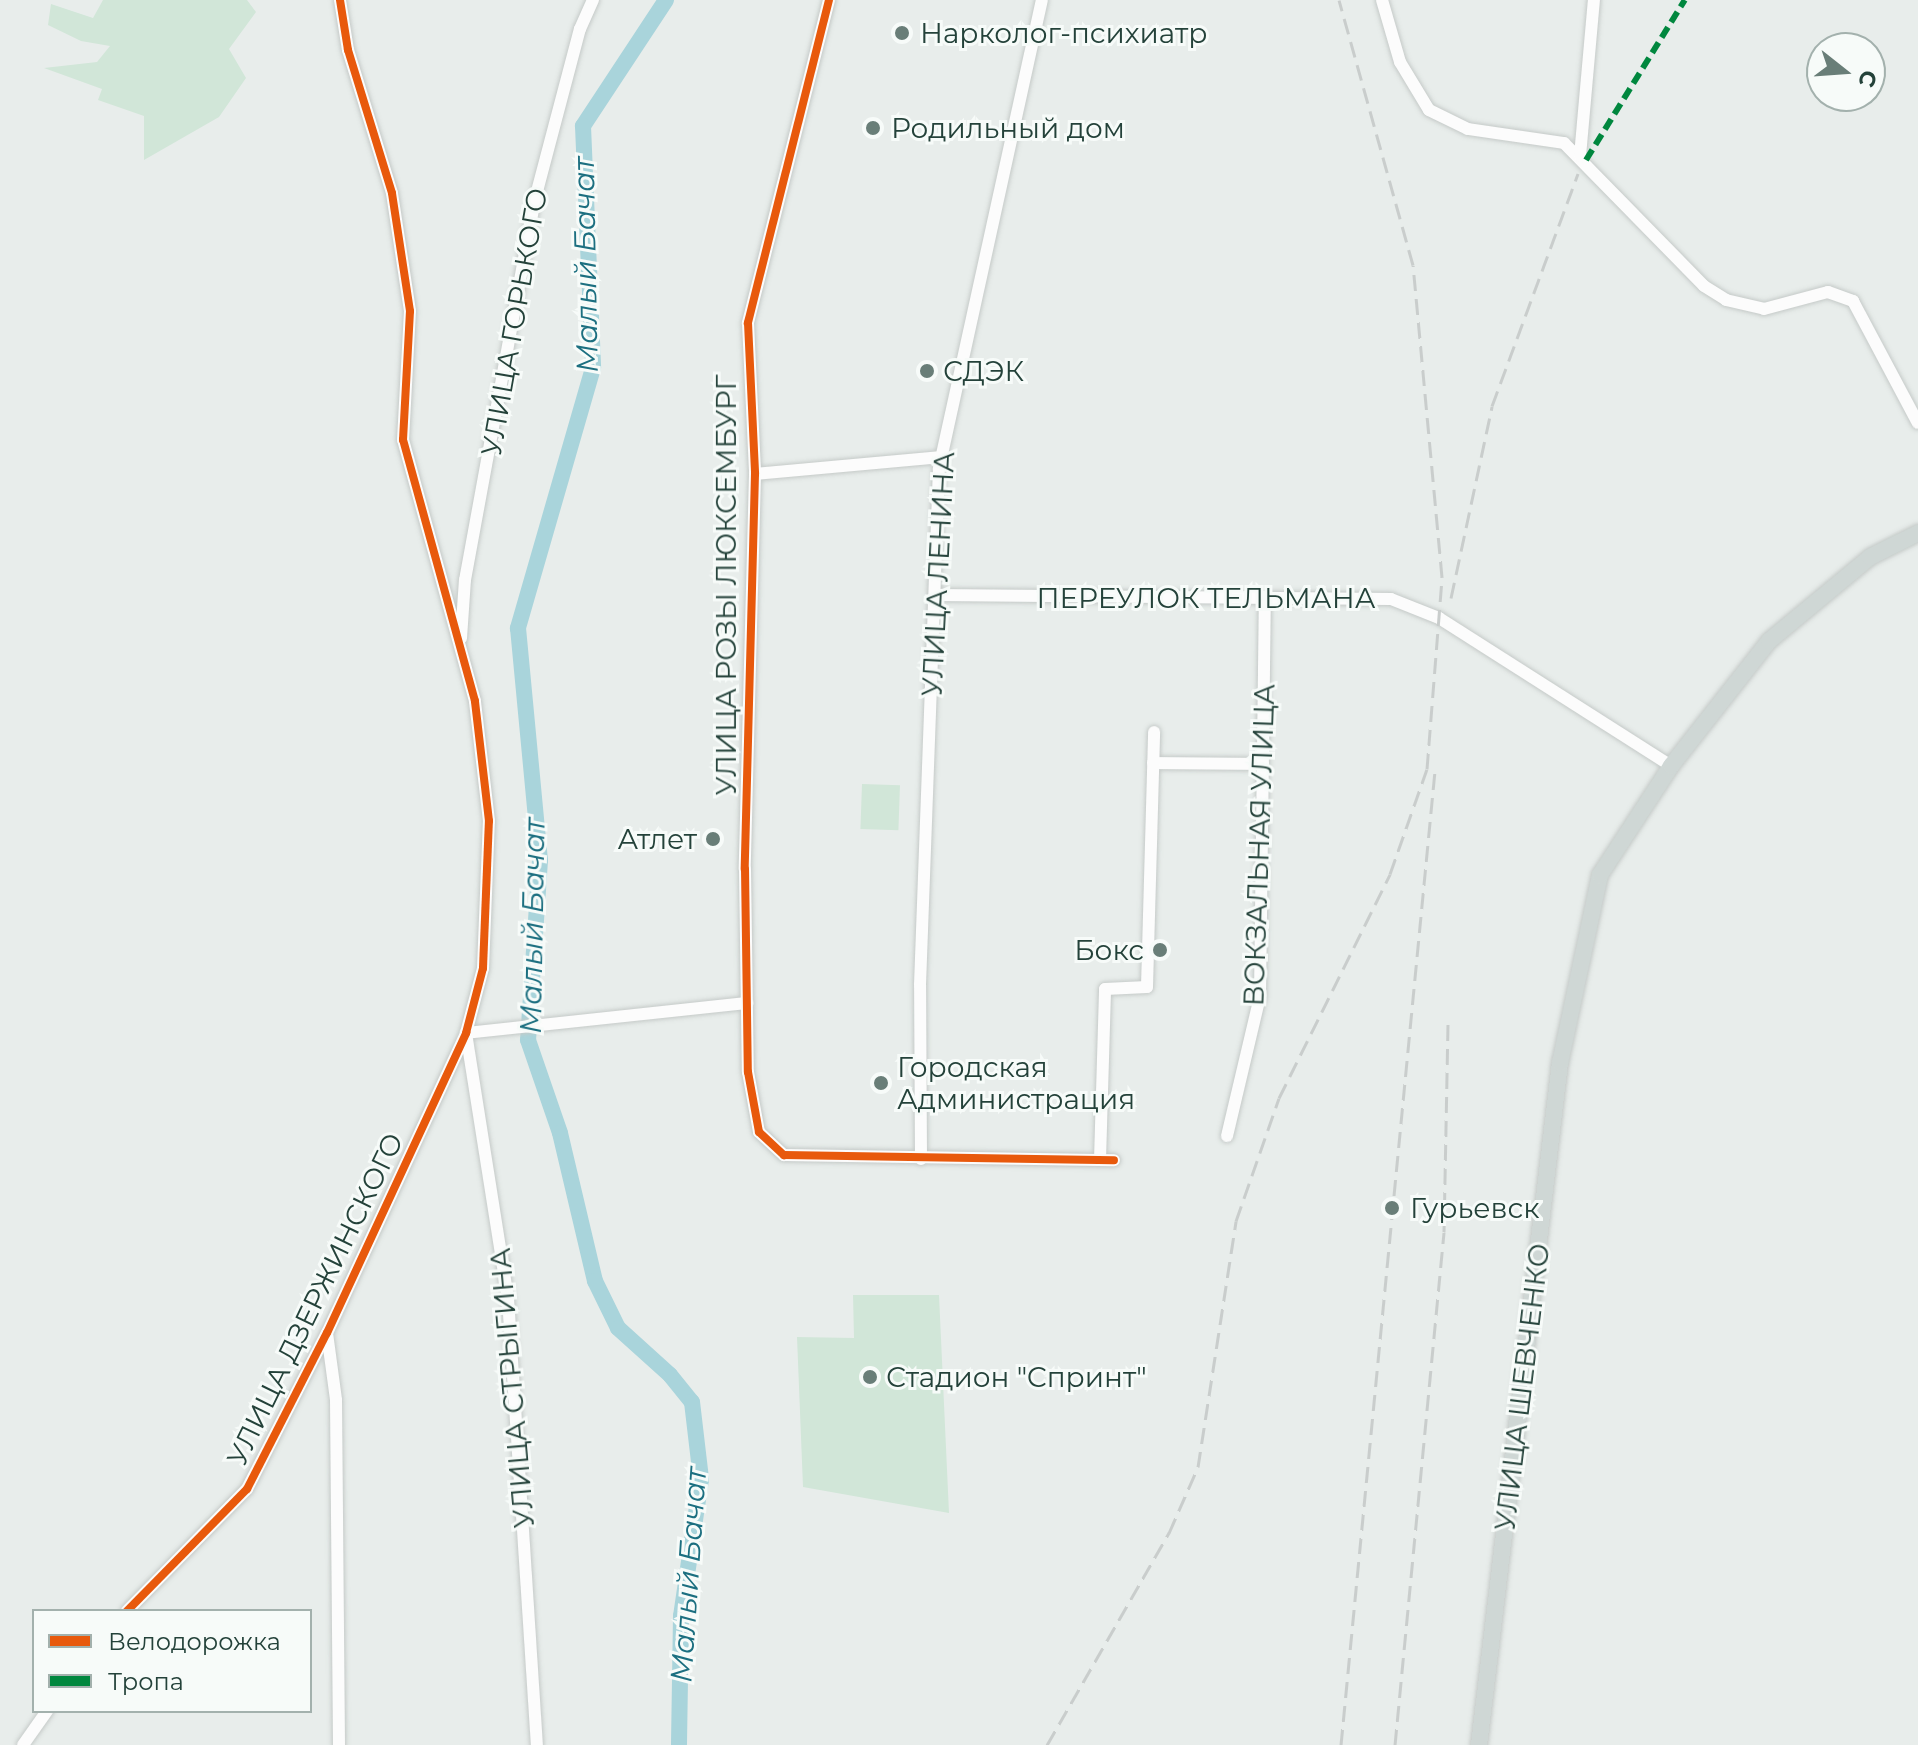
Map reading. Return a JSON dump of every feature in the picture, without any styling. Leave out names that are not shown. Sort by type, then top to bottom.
[{"type":"main road","name":"УЛИЦА ШЕВЧЕНКО","points":[[1479,1745],[1560,1063],[1600,875],[1671,766],[1769,641],[1870,557],[1918,533]]},
{"type":"street","points":[[340,0],[348,50],[392,193],[410,311],[403,440],[475,701],[489,821],[483,968],[466,1033],[747,1003]]},
{"type":"street","name":"УЛИЦА ГОРЬКОГО","points":[[460,649],[465,580],[535,199],[580,29],[593,0]]},
{"type":"street","name":"УЛИЦА РОЗЫ ЛЮКСЕМБУРГ","points":[[829,0],[748,323],[755,474],[745,869],[748,1072],[759,1132],[784,1155],[921,1159]]},
{"type":"street","name":"УЛИЦА ЛЕНИНА","points":[[921,1159],[920,985],[941,457],[1042,0]]},
{"type":"street","points":[[1382,0],[1400,62],[1429,110],[1468,129],[1564,143],[1585,160],[1704,286],[1726,300],[1764,309],[1828,292],[1853,301],[1918,423]]},
{"type":"street","points":[[1585,160],[1594,0]]},
{"type":"street","points":[[755,474],[941,457]]},
{"type":"street","name":"ПЕРЕУЛОК ТЕЛЬМАНА","points":[[935,595],[1391,599],[1439,618],[1671,766]]},
{"type":"street","name":"ВОКЗАЛЬНАЯ УЛИЦА","points":[[1227,1136],[1260,996],[1265,598]]},
{"type":"street","points":[[921,1159],[1107,1160],[1105,989],[1147,987],[1154,732]]},
{"type":"street","points":[[1153,763],[1263,764]]},
{"type":"street","name":"УЛИЦА ДЗЕРЖИНСКОГО","points":[[129,1609],[172,1560],[199,1542],[247,1489],[327,1333],[466,1033]]},
{"type":"street","name":"УЛИЦА СТРЫГИНА","points":[[466,1033],[508,1298],[537,1745]]},
{"type":"street","points":[[327,1333],[336,1400],[339,1745]]},
{"type":"street","points":[[23,1745],[46,1713]]},
{"type":"green space","points":[[103,0],[247,0],[256,12],[229,49],[246,78],[219,117],[144,160],[144,116],[98,100],[102,89],[44,68],[97,62],[110,46],[81,41],[48,25],[51,4],[93,18]]},
{"type":"green space","points":[[862,784],[900,785],[898,830],[860,829]]},
{"type":"green space","name":"Стадион \"Спринт\"","points":[[853,1295],[939,1295],[949,1513],[803,1487],[797,1337],[854,1338]]},
{"type":"waterway","name":"Малый Бачат","points":[[666,0],[583,126],[593,368],[518,628],[540,860],[528,1040],[560,1133],[595,1281],[618,1328],[670,1375],[692,1402],[701,1479],[681,1616],[679,1745]]},
{"type":"railway","points":[[1047,1745],[1169,1533],[1198,1467],[1236,1221],[1279,1098],[1390,874],[1427,769],[1442,577],[1413,265],[1339,0]]},
{"type":"railway","points":[[1451,598],[1492,406],[1578,173]]},
{"type":"railway","points":[[1341,1745],[1435,770]]},
{"type":"railway","points":[[1395,1745],[1444,1232],[1448,1018]]},
{"type":"marked path","points":[[1586,160],[1685,0]]},
{"type":"cycle path","points":[[129,1609],[247,1489],[327,1333],[466,1033],[483,968],[489,821],[475,701],[403,440],[410,311],[392,193],[348,50],[340,0]]},
{"type":"cycle path","points":[[829,0],[748,323],[755,474],[745,869],[748,1072],[759,1132],[784,1155],[1114,1160]]},
{"type":"place","name":"Нарколог-психиатр","points":[[902,33]]},
{"type":"place","name":"Родильный дом","points":[[873,128]]},
{"type":"place","name":"СДЭК","points":[[927,371]]},
{"type":"place","name":"Атлет","points":[[713,839]]},
{"type":"place","name":"Бокс","points":[[1160,950]]},
{"type":"place","name":"Городская Администрация","points":[[881,1083]]},
{"type":"place","name":"Гурьевск","points":[[1392,1208]]},
{"type":"place","name":"Стадион \"Спринт\"","points":[[870,1377]]}]
